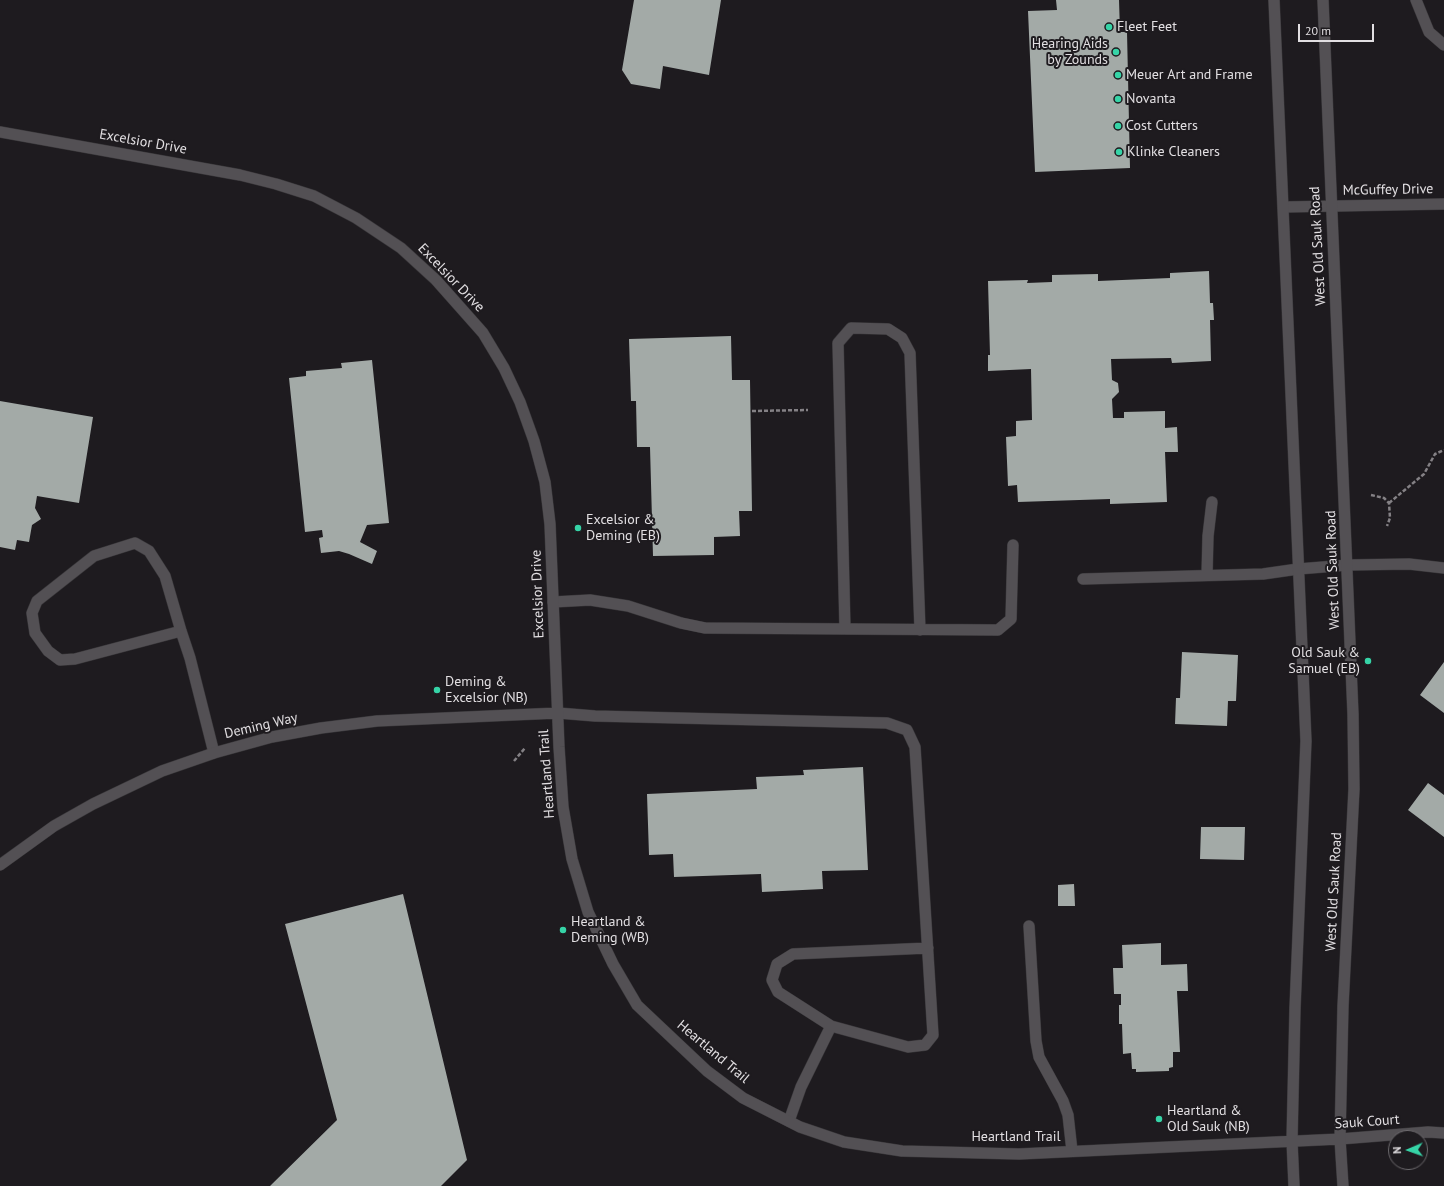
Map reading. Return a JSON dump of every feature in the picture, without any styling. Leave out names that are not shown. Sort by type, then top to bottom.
[{"type":"street","points":[[1274,0],[1306,741],[1295,1008],[1292,1141],[1294,1186]]},
{"type":"street","name":"West Old Sauk Road","points":[[1323,0],[1354,714],[1354,788],[1343,1006],[1340,1139],[1343,1186]]},
{"type":"street","points":[[1416,0],[1429,32],[1444,45]]},
{"type":"street","name":"Excelsior Drive","points":[[0,132],[240,174],[314,196],[356,218],[401,248],[436,280],[483,333],[504,368],[520,402],[534,441],[545,482],[550,524],[558,712]]},
{"type":"street","name":"McGuffey Drive","points":[[1284,207],[1444,204]]},
{"type":"street","points":[[845,629],[838,344],[851,328],[888,329],[902,338],[910,353],[920,630]]},
{"type":"street","points":[[1208,576],[1208,536],[1212,502]]},
{"type":"street","points":[[181,631],[75,659],[60,660],[48,651],[35,633],[32,613],[37,601],[94,556],[135,543],[149,551],[165,576],[181,631],[214,753]]},
{"type":"street","points":[[553,602],[590,600],[620,605],[681,623],[705,628],[998,630],[1011,619],[1013,545]]},
{"type":"street","points":[[1083,579],[1262,574],[1298,569],[1348,565],[1409,564],[1444,568]]},
{"type":"street","name":"Heartland Trail","points":[[558,712],[563,807],[572,859],[588,912],[613,964],[638,1005],[707,1071],[743,1098],[800,1127],[844,1142],[902,1151],[1019,1154],[1292,1141]]},
{"type":"street","name":"Deming Way","points":[[0,865],[54,826],[93,804],[162,771],[214,753],[272,737],[321,728],[377,721],[558,712],[595,716],[887,723],[907,730],[915,747],[928,948],[933,1035],[925,1045],[908,1047],[831,1026],[778,992],[772,980],[777,964],[793,954],[928,948]]},
{"type":"street","points":[[1029,926],[1036,1041],[1039,1057],[1063,1101],[1068,1115],[1072,1151]]},
{"type":"street","points":[[789,1121],[801,1087],[831,1026]]},
{"type":"street","name":"Sauk Court","points":[[1292,1141],[1428,1132],[1444,1133]]},
{"type":"path","points":[[752,411],[808,410]]},
{"type":"path","points":[[1389,503],[1424,474],[1435,454],[1444,450]]},
{"type":"path","points":[[1371,496],[1384,498],[1389,503],[1390,518],[1387,526]]},
{"type":"path","points":[[514,761],[526,748]]},
{"type":"building","points":[[634,0],[721,0],[709,75],[663,66],[660,89],[631,84],[622,70]]},
{"type":"building","points":[[1056,0],[1119,0],[1120,32],[1127,32],[1130,168],[1035,172],[1028,11],[1057,10]]},
{"type":"building","points":[[1209,271],[1210,303],[1213,303],[1214,320],[1210,320],[1211,361],[1172,363],[1171,358],[1111,359],[1112,380],[1118,383],[1119,392],[1112,399],[1113,418],[1124,418],[1124,412],[1165,411],[1165,428],[1177,427],[1178,452],[1165,452],[1167,502],[1110,504],[1110,499],[1018,502],[1017,485],[1008,486],[1006,437],[1016,436],[1016,421],[1032,420],[1031,369],[988,371],[988,355],[990,355],[988,281],[1028,280],[1027,283],[1052,282],[1052,275],[1098,274],[1098,281],[1170,278],[1170,273]]},
{"type":"building","points":[[731,336],[732,380],[750,380],[752,511],[739,511],[740,536],[714,537],[714,555],[653,556],[650,447],[637,447],[636,401],[631,401],[629,339]]},
{"type":"building","points":[[372,360],[389,523],[367,525],[360,542],[377,551],[372,564],[339,551],[321,553],[319,538],[323,537],[322,530],[305,532],[289,378],[306,376],[306,371],[342,368],[341,363]]},
{"type":"building","points":[[0,401],[93,417],[79,503],[37,496],[35,508],[41,519],[32,525],[29,542],[17,540],[15,550],[0,547]]},
{"type":"building","points":[[1182,652],[1238,655],[1236,701],[1228,701],[1227,726],[1175,724],[1176,698],[1180,698]]},
{"type":"building","points":[[1444,662],[1444,713],[1420,695]]},
{"type":"building","points":[[863,767],[868,870],[822,871],[823,889],[762,892],[761,874],[674,877],[673,854],[649,855],[647,794],[757,789],[756,777],[804,775],[803,770]]},
{"type":"building","points":[[1428,783],[1444,795],[1444,837],[1408,810]]},
{"type":"building","points":[[1201,827],[1245,827],[1244,860],[1200,859]]},
{"type":"building","points":[[1074,884],[1075,906],[1058,906],[1058,885]]},
{"type":"building","points":[[403,894],[467,1160],[441,1186],[270,1186],[337,1120],[285,924]]},
{"type":"building","points":[[1161,943],[1161,965],[1187,964],[1188,991],[1177,991],[1180,1052],[1173,1052],[1173,1067],[1169,1068],[1169,1071],[1136,1072],[1136,1069],[1132,1069],[1131,1053],[1123,1054],[1122,1024],[1119,1024],[1119,1005],[1121,1005],[1121,994],[1114,994],[1113,968],[1123,968],[1122,945]]},
{"type":"place","name":"Fleet Feet","points":[[1109,27]]},
{"type":"place","name":"Hearing Aids by Zounds","points":[[1116,52]]},
{"type":"place","name":"Meuer Art and Frame","points":[[1118,75]]},
{"type":"place","name":"Novanta","points":[[1118,99]]},
{"type":"place","name":"Cost Cutters","points":[[1118,126]]},
{"type":"place","name":"Klinke Cleaners","points":[[1119,152]]},
{"type":"place","name":"Excelsior & Deming (EB)","points":[[578,528]]},
{"type":"place","name":"Old Sauk & Samuel (EB)","points":[[1368,661]]},
{"type":"place","name":"Deming & Excelsior (NB)","points":[[437,690]]},
{"type":"place","name":"Heartland & Deming (WB)","points":[[563,930]]},
{"type":"place","name":"Heartland & Old Sauk (NB)","points":[[1159,1119]]}]
